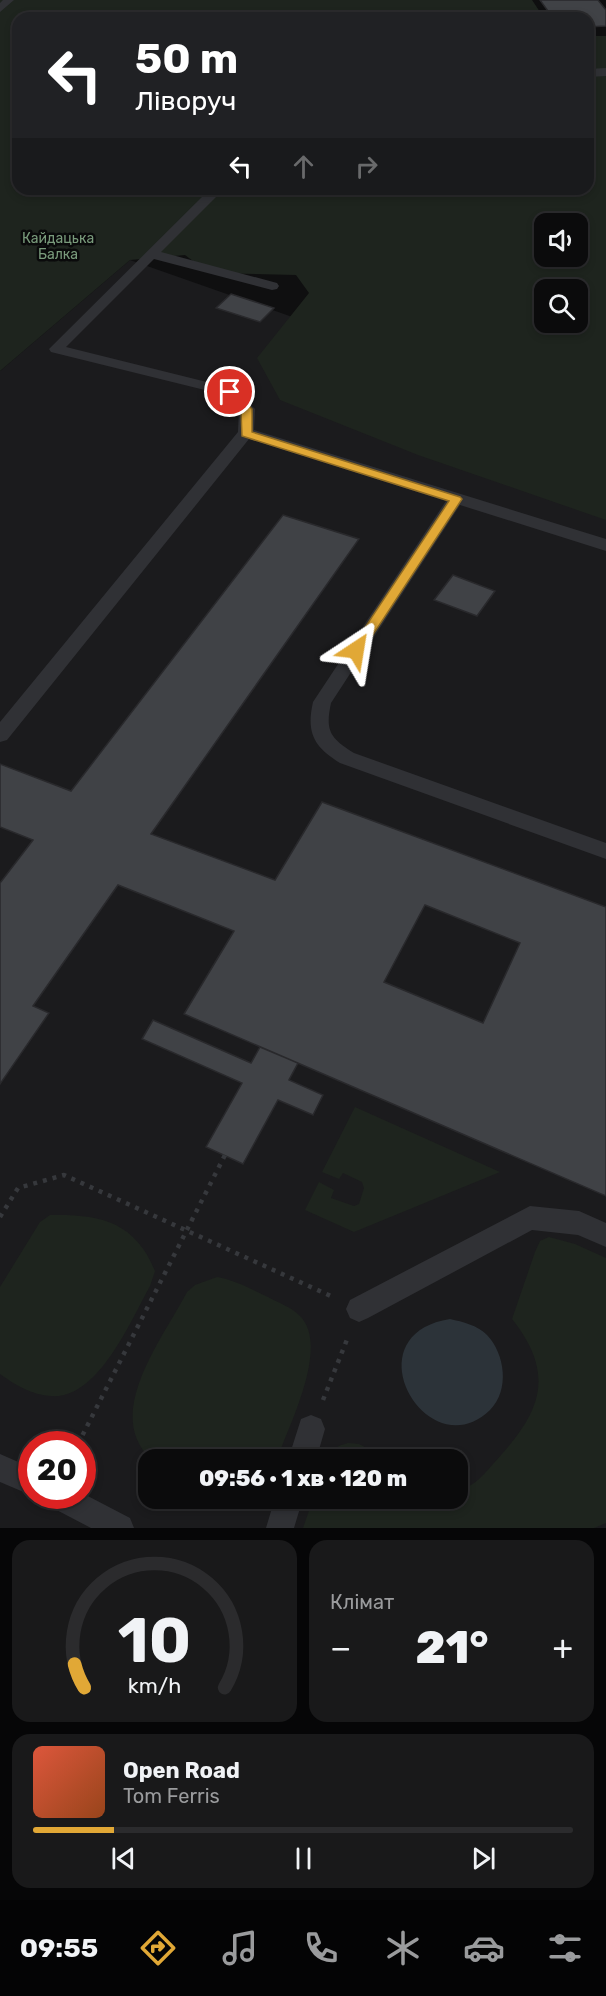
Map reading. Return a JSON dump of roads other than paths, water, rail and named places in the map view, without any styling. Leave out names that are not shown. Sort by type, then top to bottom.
[{"type":"lane","points":[[0,9],[9,0]]},
{"type":"lane","points":[[0,735],[246,434],[247,409],[230,392],[56,349],[211,195]]},
{"type":"lane","points":[[151,254],[272,286]]},
{"type":"lane","points":[[246,434],[606,546]]},
{"type":"lane","points":[[456,499],[322,702],[318,716],[319,731],[327,746],[346,758],[606,851]]},
{"type":"lane","points":[[359,1309],[530,1218],[579,1223],[606,1236]]},
{"type":"lane","points":[[305,1449],[311,1428]]},
{"type":"lane","points":[[0,1468],[18,1476]]},
{"type":"lane","points":[[84,1509],[120,1528]]},
{"type":"lane","points":[[280,1528],[286,1509]]},
{"type":"park label","name":"Кайдацька Балка","points":[[58,246]]}]
